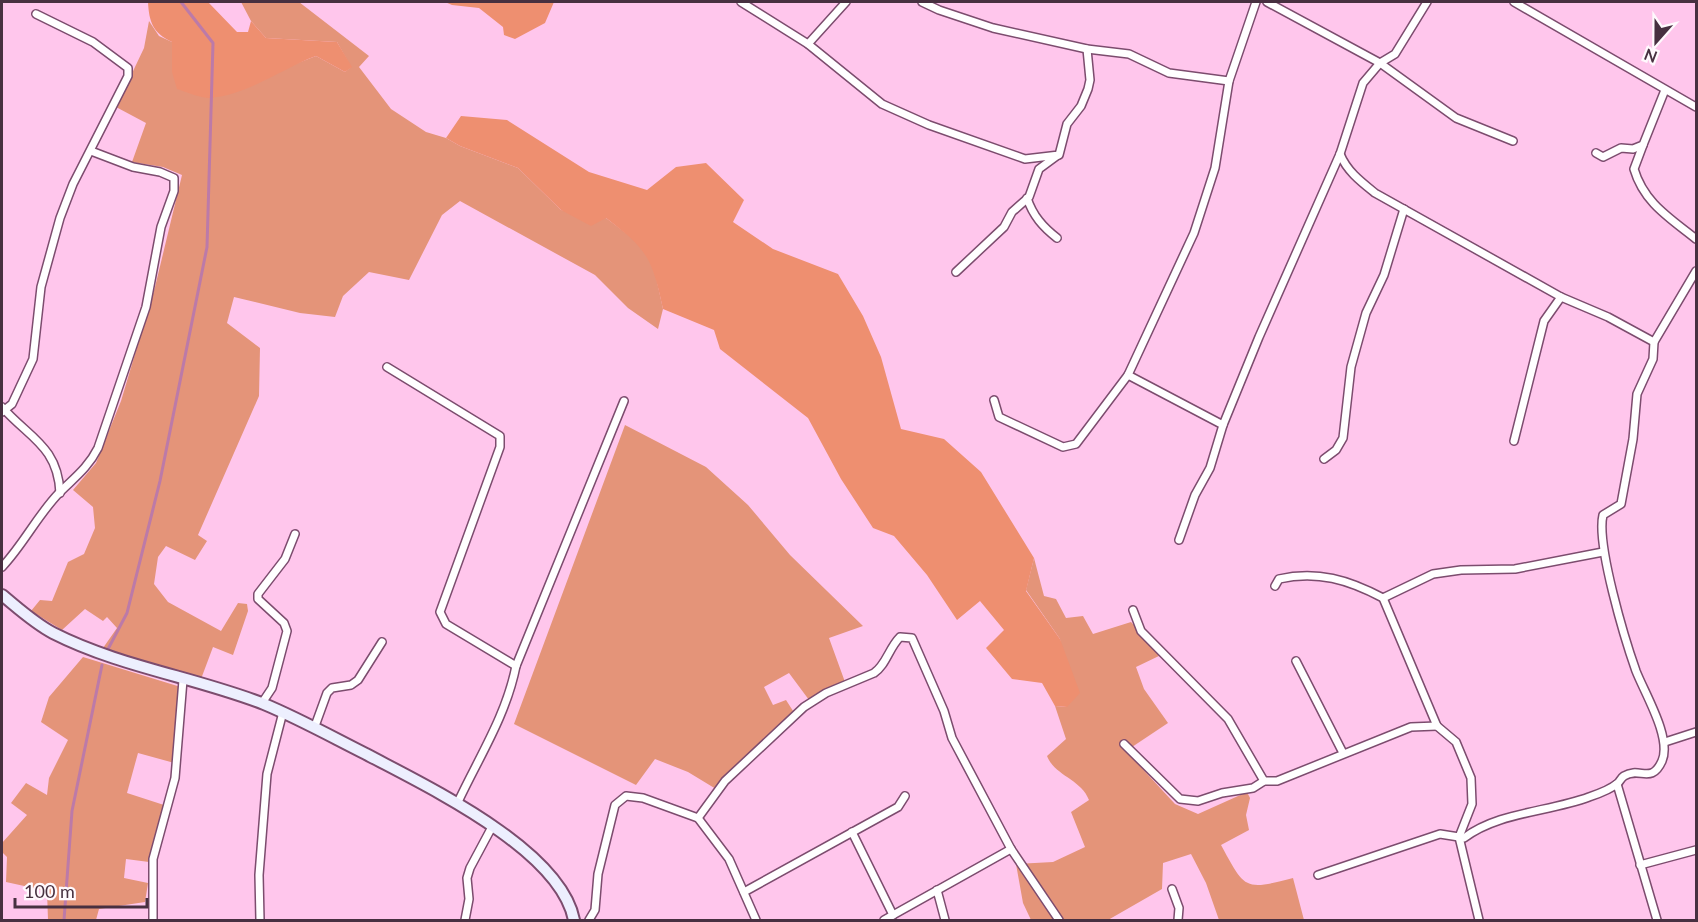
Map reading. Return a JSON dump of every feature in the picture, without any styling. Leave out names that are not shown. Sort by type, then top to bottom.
[{"type":"street","points":[[741,2],[808,44],[882,104],[929,125],[1025,159],[1059,155]]},
{"type":"street","points":[[808,44],[846,2]]},
{"type":"street","points":[[922,2],[993,28],[1087,49],[1129,54],[1169,73],[1229,81]]},
{"type":"street","points":[[994,400],[999,417],[1063,447],[1076,444],[1128,375],[1204,206],[1215,168],[1229,81],[1256,2]]},
{"type":"street","points":[[1267,2],[1380,63],[1456,118],[1513,141]]},
{"type":"street","points":[[1179,540],[1195,495],[1210,468],[1223,425],[1340,153],[1363,83],[1380,63],[1395,54],[1427,2]]},
{"type":"street","points":[[1514,2],[1696,107]]},
{"type":"street","points":[[36,14],[93,42],[128,68],[128,76],[73,184],[47,260],[41,287],[33,359],[12,405],[3,410],[43,446],[59,472],[60,493]]},
{"type":"street","points":[[956,272],[998,234],[1012,212],[1027,198],[1039,169],[1059,155],[1067,124],[1081,106],[1088,89],[1090,80],[1087,49]]},
{"type":"street","points":[[1665,90],[1634,169],[1643,194],[1656,208],[1696,239]]},
{"type":"street","points":[[1596,153],[1603,157],[1621,148],[1633,149],[1643,145]]},
{"type":"street","points":[[2,567],[19,549],[60,493],[91,462],[98,448],[146,307],[161,226],[174,191],[174,178],[160,172],[133,167],[91,151]]},
{"type":"street","points":[[1340,153],[1354,176],[1375,193],[1561,297],[1608,317],[1654,342]]},
{"type":"street","points":[[1027,198],[1031,210],[1044,227],[1057,238]]},
{"type":"street","points":[[1324,459],[1336,450],[1343,438],[1351,367],[1366,313],[1384,275],[1404,209]]},
{"type":"street","points":[[1318,875],[1440,834],[1464,838],[1500,821],[1589,797],[1617,784],[1624,776],[1637,773],[1650,775],[1657,771],[1664,756],[1665,742],[1635,669],[1604,552],[1600,528],[1603,515],[1621,504],[1633,439],[1637,394],[1653,359],[1654,342],[1696,271]]},
{"type":"street","points":[[1514,441],[1544,321],[1561,297]]},
{"type":"street","points":[[387,368],[500,436],[500,447],[440,612],[446,624],[516,666]]},
{"type":"street","points":[[1128,375],[1223,425]]},
{"type":"street","points":[[458,802],[500,721],[511,692],[516,666],[624,401]]},
{"type":"street","points":[[262,703],[272,688],[287,632],[284,623],[264,606],[258,594],[285,559],[295,534]]},
{"type":"street","points":[[1383,598],[1432,574],[1461,570],[1515,569],[1604,552]]},
{"type":"street","points":[[1275,586],[1279,579],[1296,574],[1318,575],[1353,582],[1383,598],[1437,726],[1456,741],[1471,778],[1472,804],[1459,837],[1479,921]]},
{"type":"street","points":[[2,595],[53,633],[101,653],[262,703],[315,726],[458,802],[492,825],[561,888],[574,921]]},
{"type":"street","points":[[1133,610],[1142,631],[1228,719],[1264,781]]},
{"type":"street","points":[[698,818],[725,781],[804,707],[826,693],[844,687],[881,668],[893,644],[900,637],[906,636],[912,638],[916,643],[944,711],[952,738],[1011,849],[1059,921]]},
{"type":"street","points":[[315,726],[327,693],[332,688],[351,685],[358,680],[382,642]]},
{"type":"street","points":[[1296,661],[1343,753]]},
{"type":"street","points":[[153,921],[153,858],[175,778],[183,680]]},
{"type":"street","points":[[260,921],[259,875],[267,774],[283,712]]},
{"type":"street","points":[[1124,744],[1180,799],[1198,801],[1222,793],[1253,788],[1264,781],[1277,781],[1411,727],[1437,726]]},
{"type":"street","points":[[1665,742],[1696,732]]},
{"type":"street","points":[[1617,784],[1657,921]]},
{"type":"street","points":[[589,921],[595,910],[596,883],[615,805],[620,798],[626,796],[643,798],[698,818],[729,859],[756,921]]},
{"type":"street","points":[[744,892],[898,807],[904,796]]},
{"type":"street","points":[[465,921],[469,899],[467,878],[492,825]]},
{"type":"street","points":[[852,832],[893,915]]},
{"type":"street","points":[[884,921],[1011,849]]},
{"type":"street","points":[[1640,864],[1696,850]]},
{"type":"street","points":[[1172,889],[1179,908],[1178,921]]},
{"type":"street","points":[[937,890],[945,921]]},
{"type":"shaded area","points":[[148,2],[208,2],[237,32],[248,32],[251,21],[266,38],[337,42],[352,67],[345,72],[316,56],[238,92],[210,98],[194,95],[177,89],[172,72],[172,42],[160,35],[153,26]]},
{"type":"shaded area","points":[[241,2],[299,2],[369,56],[359,67],[391,109],[426,132],[518,168],[561,210],[606,218],[639,243],[654,268],[663,309],[658,329],[628,308],[595,275],[460,201],[442,215],[409,280],[369,272],[343,296],[335,317],[300,313],[234,297],[227,323],[260,348],[259,396],[198,535],[207,541],[195,560],[166,546],[158,557],[154,584],[168,602],[221,631],[238,603],[247,604],[248,611],[233,655],[213,647],[201,679],[103,648],[117,628],[107,617],[103,621],[85,609],[62,630],[31,611],[40,600],[52,601],[68,562],[84,554],[95,528],[93,507],[73,490],[96,463],[121,401],[155,287],[182,175],[163,167],[132,162],[146,123],[116,107],[144,48],[149,21],[159,36],[172,42],[172,72],[264,80],[285,68],[316,56],[345,72],[351,67],[337,42],[266,38],[251,21]]},
{"type":"shaded area","points":[[445,2],[554,2],[545,23],[515,39],[504,35],[503,27],[479,8]]},
{"type":"shaded area","points":[[461,116],[507,120],[589,172],[647,190],[676,167],[706,163],[744,200],[733,222],[773,249],[838,274],[863,316],[881,357],[901,429],[944,439],[981,472],[1034,558],[1026,591],[1060,639],[1080,693],[1067,707],[1055,706],[1042,683],[1012,679],[986,648],[1004,630],[980,601],[957,620],[927,575],[894,536],[873,528],[841,479],[808,418],[720,349],[714,330],[663,309],[651,266],[640,247],[606,218],[591,226],[561,210],[518,168],[460,146],[446,138]]},
{"type":"shaded area","points":[[625,425],[706,467],[748,505],[790,555],[863,626],[829,638],[845,682],[812,704],[789,673],[764,687],[773,705],[786,700],[795,714],[716,789],[688,772],[655,759],[636,785],[514,724]]},
{"type":"shaded area","points":[[1034,558],[1044,596],[1056,599],[1066,618],[1083,616],[1093,634],[1131,622],[1161,655],[1136,667],[1144,689],[1168,723],[1126,751],[1175,804],[1198,814],[1247,792],[1250,798],[1246,815],[1249,830],[1221,845],[1235,871],[1248,883],[1264,885],[1293,878],[1304,920],[1219,920],[1206,883],[1191,854],[1163,863],[1162,889],[1108,920],[1031,920],[1023,903],[1016,864],[1053,862],[1085,847],[1071,812],[1089,800],[1080,787],[1056,768],[1047,756],[1066,739],[1055,706],[1067,707],[1060,639],[1026,590]]},
{"type":"shaded area","points":[[83,657],[184,688],[178,764],[138,753],[127,793],[164,805],[149,862],[126,859],[124,878],[148,883],[145,902],[99,909],[96,920],[48,920],[47,891],[6,882],[7,857],[2,852],[2,843],[27,815],[11,803],[26,783],[47,795],[49,778],[68,740],[41,722],[49,697]]},
{"type":"waterway","points":[[107,651],[127,613],[160,481],[207,247],[213,43],[181,2]]},
{"type":"waterway","points":[[64,920],[72,811],[102,665]]}]
